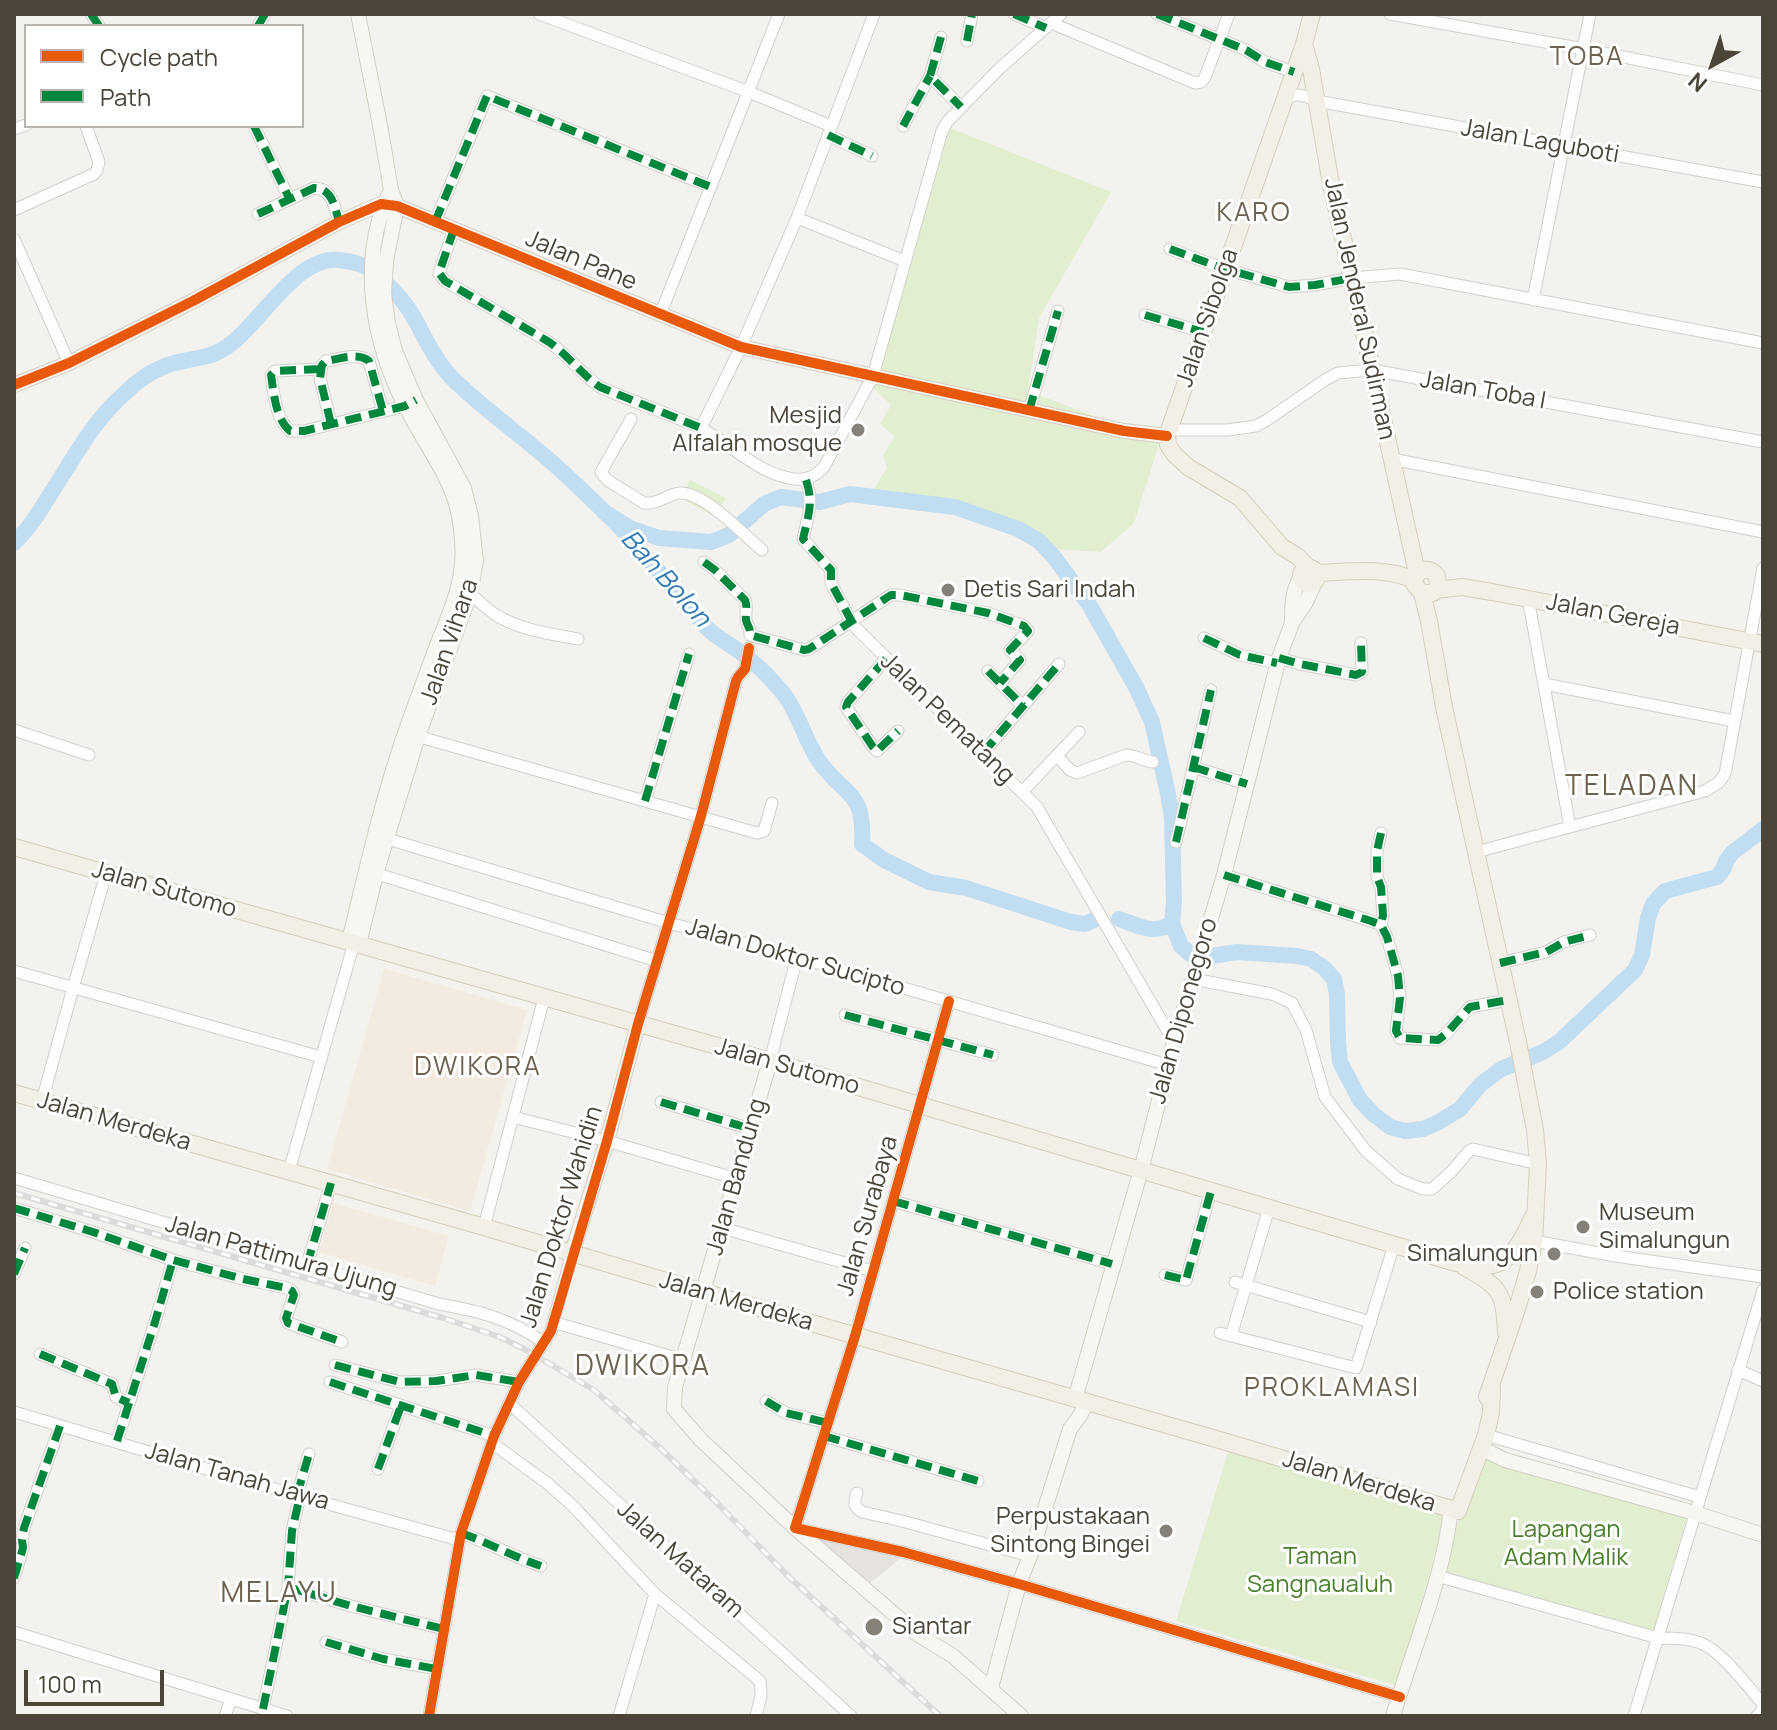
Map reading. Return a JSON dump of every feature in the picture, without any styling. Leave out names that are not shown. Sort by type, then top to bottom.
[{"type":"main road","name":"Jalan Sibolga","points":[[1168,433],[1312,14]]},
{"type":"main road","name":"Jalan Jenderal Sudirman","points":[[1304,44],[1331,184],[1392,459],[1427,585],[1429,621],[1444,707],[1518,1042],[1535,1130],[1538,1164]]},
{"type":"main road","points":[[1168,433],[1168,445],[1174,454],[1200,475],[1240,498],[1282,547],[1288,560],[1308,575],[1379,570],[1427,585]]},
{"type":"main road","name":"Jalan Gereja","points":[[1427,585],[1462,587],[1528,598],[1756,642]]},
{"type":"main road","name":"Jalan Sutomo","points":[[14,847],[770,1061],[1456,1263],[1485,1267],[1508,1259],[1535,1213]]},
{"type":"main road","name":"Jalan Merdeka","points":[[14,1093],[1455,1510]]},
{"type":"main road","points":[[1455,1510],[1480,1414],[1492,1388],[1524,1284],[1534,1241],[1538,1164]]},
{"type":"main road","points":[[1456,1263],[1491,1282],[1499,1291],[1504,1302],[1507,1341]]},
{"type":"main road","points":[[1455,1510],[1481,1449],[1491,1413],[1492,1388]]},
{"type":"street","points":[[14,385],[69,363],[193,301],[339,222],[370,208],[391,206],[380,125],[358,14]]},
{"type":"street","points":[[539,14],[749,92],[830,131],[872,156]]},
{"type":"street","points":[[660,315],[779,14]]},
{"type":"street","points":[[701,428],[741,347],[797,218],[874,14]]},
{"type":"street","points":[[967,41],[972,14]]},
{"type":"street","points":[[1014,14],[1195,83],[1205,77],[1229,14]]},
{"type":"street","points":[[454,229],[439,273],[441,278],[549,342],[600,387],[701,428],[767,470],[786,478],[806,480],[817,476],[824,467],[873,376],[942,131],[947,122],[999,69],[1061,14]]},
{"type":"street","points":[[1157,14],[1294,72]]},
{"type":"street","points":[[1390,14],[1763,85]]},
{"type":"street","points":[[1533,300],[1590,14]]},
{"type":"street","points":[[903,126],[930,76],[941,37]]},
{"type":"street","points":[[930,76],[961,107]]},
{"type":"street","name":"Jalan Laguboti","points":[[1284,100],[1294,94],[1317,101],[1763,182]]},
{"type":"street","points":[[435,222],[487,96],[711,187]]},
{"type":"street","points":[[14,210],[94,174],[99,162],[87,128]]},
{"type":"street","points":[[255,128],[289,198]]},
{"type":"street","points":[[258,214],[289,198],[320,188],[330,195],[339,222]]},
{"type":"street","name":"Jalan Pane","points":[[391,206],[741,347],[1124,431],[1168,433]]},
{"type":"street","name":"Jalan Vihara","points":[[354,943],[411,734],[468,585],[463,561],[458,490],[384,355],[376,325],[379,259],[391,206]]},
{"type":"street","points":[[797,218],[905,261]]},
{"type":"street","points":[[14,239],[69,363]]},
{"type":"street","points":[[1170,249],[1289,287],[1400,274],[1763,343]]},
{"type":"street","points":[[1029,411],[1058,311]]},
{"type":"street","points":[[1145,315],[1203,332]]},
{"type":"street","points":[[331,424],[320,378],[320,369],[326,361],[360,355],[366,358],[383,411]]},
{"type":"street","points":[[320,369],[275,371],[271,375],[283,424],[290,431],[304,431],[410,403]]},
{"type":"street","name":"Jalan Toba I","points":[[1168,433],[1256,426],[1338,373],[1372,370],[1763,442]]},
{"type":"street","points":[[631,419],[602,475],[644,503],[650,504],[680,493],[692,495],[716,509],[762,550]]},
{"type":"street","points":[[1392,459],[1763,532]]},
{"type":"street","name":"Jalan Pematang","points":[[806,480],[811,494],[803,539],[831,570],[831,583],[852,622],[1037,807],[1174,1042]]},
{"type":"street","points":[[704,562],[745,600],[750,635],[804,650],[891,595],[988,613],[1024,626],[1028,631],[1010,650],[1020,660],[1000,683]]},
{"type":"street","points":[[1476,852],[1705,791],[1718,783],[1725,774],[1734,721],[1756,642],[1763,568]]},
{"type":"street","name":"Jalan Diponegoro","points":[[991,1688],[1019,1584],[1070,1429],[1079,1417],[1077,1400],[1112,1264],[1224,875],[1278,660],[1292,623],[1306,602],[1308,575]]},
{"type":"street","points":[[468,585],[497,616],[537,631],[578,639]]},
{"type":"street","points":[[1528,598],[1570,827]]},
{"type":"street","points":[[1204,638],[1240,655],[1356,675],[1362,672],[1361,643]]},
{"type":"street","name":"Jalan Doktor Wahidin","points":[[429,1716],[460,1537],[493,1439],[519,1382],[545,1343],[553,1322],[701,816],[738,677],[745,669],[749,648]]},
{"type":"street","points":[[645,801],[689,654]]},
{"type":"street","points":[[886,659],[846,707],[877,751],[898,731]]},
{"type":"street","points":[[983,753],[1059,664]]},
{"type":"street","points":[[988,671],[1023,706]]},
{"type":"street","points":[[1544,684],[1734,721]]},
{"type":"street","points":[[1176,842],[1211,690]]},
{"type":"street","points":[[14,730],[89,755]]},
{"type":"street","points":[[1022,792],[1079,732]]},
{"type":"street","points":[[411,734],[760,832],[766,827],[772,803]]},
{"type":"street","points":[[1057,756],[1077,773],[1126,755],[1153,762]]},
{"type":"street","points":[[1193,767],[1247,784]]},
{"type":"street","points":[[1381,833],[1377,851],[1377,877],[1383,915],[1381,925],[1398,976],[1400,998],[1396,1031],[1400,1038],[1438,1040],[1470,1007],[1508,1000]]},
{"type":"street","name":"Jalan Doktor Sucipto","points":[[382,837],[669,923],[1168,1065]]},
{"type":"street","points":[[371,872],[657,961]]},
{"type":"street","points":[[42,1101],[106,874]]},
{"type":"street","points":[[1224,875],[1381,925]]},
{"type":"street","points":[[1500,963],[1546,952],[1564,942],[1590,935]]},
{"type":"street","points":[[289,1171],[354,943]]},
{"type":"street","points":[[770,1061],[797,957]]},
{"type":"street","points":[[14,971],[321,1057]]},
{"type":"street","points":[[1194,976],[1272,994],[1292,1003],[1306,1030],[1325,1097],[1366,1151],[1398,1179],[1423,1189],[1432,1189],[1473,1149],[1538,1164]]},
{"type":"street","points":[[484,1227],[544,998]]},
{"type":"street","name":"Jalan Surabaya","points":[[795,1528],[855,1336],[949,1001]]},
{"type":"street","points":[[845,1015],[993,1055]]},
{"type":"street","name":"Jalan Bandung","points":[[770,1061],[675,1387],[674,1409],[701,1440],[795,1528]]},
{"type":"street","points":[[661,1102],[751,1129]]},
{"type":"street","points":[[513,1117],[737,1179]]},
{"type":"street","name":"Jalan Pattimura Ujung","points":[[14,1178],[439,1304],[501,1318],[545,1343]]},
{"type":"street","points":[[307,1265],[331,1183]]},
{"type":"street","points":[[1165,1275],[1186,1280],[1211,1191]]},
{"type":"street","points":[[893,1201],[1112,1264]]},
{"type":"street","points":[[1269,1208],[1225,1334],[1357,1368],[1394,1245]]},
{"type":"street","points":[[14,1224],[17,1209],[173,1260],[287,1288],[294,1295],[286,1319],[288,1323],[342,1342]]},
{"type":"street","points":[[722,1228],[873,1271]]},
{"type":"street","points":[[1534,1241],[1763,1277]]},
{"type":"street","points":[[14,1274],[25,1248]]},
{"type":"street","points":[[117,1441],[173,1260]]},
{"type":"street","points":[[1240,1284],[1371,1322]]},
{"type":"street","points":[[1634,1716],[1763,1290]]},
{"type":"street","points":[[553,1322],[683,1360]]},
{"type":"street","points":[[40,1354],[112,1384],[116,1397],[129,1403]]},
{"type":"street","points":[[335,1365],[400,1382],[476,1375],[519,1382]]},
{"type":"street","points":[[1738,1370],[1763,1381]]},
{"type":"street","points":[[330,1382],[493,1439],[564,1497],[655,1594],[760,1681],[761,1696],[756,1716]]},
{"type":"street","points":[[766,1401],[786,1413],[828,1423]]},
{"type":"street","name":"Jalan Mataram","points":[[509,1403],[851,1716]]},
{"type":"street","points":[[378,1469],[401,1406]]},
{"type":"street","name":"Jalan Tanah Jawa","points":[[14,1412],[298,1496],[491,1544],[541,1566]]},
{"type":"street","points":[[14,1578],[23,1548],[24,1528],[60,1426]]},
{"type":"street","points":[[824,1436],[978,1481]]},
{"type":"street","points":[[1481,1449],[1700,1497]]},
{"type":"street","points":[[1481,1449],[1505,1460],[1763,1535]]},
{"type":"street","points":[[263,1709],[288,1587],[298,1496],[309,1454]]},
{"type":"street","points":[[857,1493],[855,1505],[862,1512],[1030,1556]]},
{"type":"street","points":[[1393,1716],[1455,1510]]},
{"type":"street","points":[[795,1528],[903,1552],[1019,1584],[1400,1697]]},
{"type":"street","points":[[795,1528],[917,1634],[953,1656],[1021,1716]]},
{"type":"street","points":[[1437,1576],[1658,1638],[1704,1644],[1735,1671],[1763,1706],[1757,1716]]},
{"type":"street","points":[[288,1587],[444,1629]]},
{"type":"street","points":[[619,1716],[655,1594]]},
{"type":"street","points":[[14,1632],[287,1716]]},
{"type":"street","points":[[326,1642],[383,1659],[437,1669]]},
{"type":"street","points":[[225,1716],[231,1699]]},
{"type":"shaded area","points":[[384,969],[527,1010],[470,1211],[327,1169]]},
{"type":"shaded area","points":[[333,1203],[449,1236],[435,1286],[319,1252]]},
{"type":"shaded area","points":[[801,1533],[901,1558],[865,1587]]},
{"type":"green space","points":[[950,128],[1111,192],[1039,318],[1028,391],[1160,441],[1134,523],[1101,552],[1054,549],[1018,524],[961,505],[873,491],[887,467],[883,456],[894,436],[880,424],[891,405],[873,388]]},
{"type":"green space","points":[[690,480],[726,498],[715,517],[681,498]]},
{"type":"green space","name":"Taman Sangnaualuh","points":[[1228,1452],[1446,1513],[1398,1686],[1176,1621]]},
{"type":"green space","name":"Lapangan Adam Malik","points":[[1478,1454],[1687,1516],[1653,1633],[1444,1571]]},
{"type":"waterway","points":[[14,543],[35,518],[94,427],[134,385],[165,366],[224,349],[281,291],[309,268],[324,261],[339,260],[361,265],[380,277],[404,303],[451,377],[583,491],[631,539],[710,631],[753,662],[778,687],[792,707],[819,761],[857,803],[862,844],[884,860],[929,882],[966,888],[1071,922],[1085,924],[1094,920]]},
{"type":"waterway","name":"Bah Bolon","points":[[604,512],[630,528],[659,538],[711,542],[729,535],[764,504],[781,497],[820,502],[850,494],[955,507],[1018,529],[1039,541],[1090,606],[1152,722],[1172,818],[1172,923],[1181,946],[1193,956],[1237,952],[1297,956],[1311,959],[1324,968],[1334,979],[1337,994],[1340,1062],[1360,1100],[1390,1127],[1405,1131],[1423,1129],[1439,1122],[1460,1109],[1480,1085],[1501,1069],[1559,1042],[1635,970],[1642,955],[1653,904],[1665,891],[1717,877],[1732,853],[1763,829]]},
{"type":"waterway","name":"Bah Bolon","points":[[1119,919],[1152,929],[1172,923],[1175,932]]},
{"type":"railway","points":[[14,1193],[443,1318],[500,1337],[526,1350],[594,1390],[660,1448],[788,1576],[940,1716]]},
{"type":"marked path","points":[[91,14],[98,24]]},
{"type":"marked path","points":[[259,24],[265,14]]},
{"type":"marked path","points":[[967,41],[972,14]]},
{"type":"marked path","points":[[1014,14],[1046,28]]},
{"type":"marked path","points":[[1157,14],[1294,72]]},
{"type":"marked path","points":[[941,37],[930,76],[961,107]]},
{"type":"marked path","points":[[903,126],[930,76]]},
{"type":"marked path","points":[[435,222],[487,96],[711,187]]},
{"type":"marked path","points":[[255,128],[289,198]]},
{"type":"marked path","points":[[828,135],[872,156]]},
{"type":"marked path","points":[[258,214],[314,188],[329,195],[339,222]]},
{"type":"marked path","points":[[454,229],[439,273],[445,281],[549,342],[600,387],[701,428]]},
{"type":"marked path","points":[[1170,249],[1289,287],[1352,278]]},
{"type":"marked path","points":[[1029,411],[1058,311]]},
{"type":"marked path","points":[[1145,315],[1203,332]]},
{"type":"marked path","points":[[331,424],[320,378],[322,365],[326,361],[354,357],[369,361],[383,411]]},
{"type":"marked path","points":[[320,369],[275,371],[271,375],[278,412],[290,431],[304,431],[405,406],[416,400]]},
{"type":"marked path","points":[[806,480],[810,503],[803,539],[831,570],[831,583],[852,622]]},
{"type":"marked path","points":[[704,562],[745,600],[750,635],[804,650],[891,595],[988,613],[1024,626],[1028,631],[1010,650],[1020,660],[1000,683]]},
{"type":"marked path","points":[[1204,638],[1240,655],[1277,663]]},
{"type":"marked path","points":[[1279,658],[1356,675],[1362,672],[1361,643]]},
{"type":"marked path","points":[[645,801],[689,654]]},
{"type":"marked path","points":[[886,659],[846,707],[877,751],[898,731]]},
{"type":"marked path","points":[[983,753],[1059,664]]},
{"type":"marked path","points":[[988,671],[1023,706]]},
{"type":"marked path","points":[[1176,842],[1211,690]]},
{"type":"marked path","points":[[1193,767],[1247,784]]},
{"type":"marked path","points":[[1381,833],[1377,851],[1377,877],[1383,915],[1381,925]]},
{"type":"marked path","points":[[1224,875],[1381,925],[1398,976],[1400,998],[1396,1031],[1400,1038],[1438,1040],[1470,1007],[1508,1000]]},
{"type":"marked path","points":[[1500,963],[1546,952],[1564,942],[1590,935]]},
{"type":"marked path","points":[[845,1015],[993,1055]]},
{"type":"marked path","points":[[661,1102],[751,1129]]},
{"type":"marked path","points":[[307,1265],[331,1183]]},
{"type":"marked path","points":[[1165,1275],[1186,1280],[1211,1191]]},
{"type":"marked path","points":[[893,1201],[1112,1264]]},
{"type":"marked path","points":[[14,1208],[173,1260],[287,1288],[294,1295],[286,1318],[288,1323],[342,1342]]},
{"type":"marked path","points":[[14,1274],[25,1248]]},
{"type":"marked path","points":[[117,1441],[173,1260]]},
{"type":"marked path","points":[[40,1354],[112,1384],[116,1397],[129,1403]]},
{"type":"marked path","points":[[335,1365],[400,1382],[476,1375],[519,1382]]},
{"type":"marked path","points":[[330,1382],[494,1436]]},
{"type":"marked path","points":[[766,1401],[786,1413],[828,1423]]},
{"type":"marked path","points":[[378,1469],[401,1406]]},
{"type":"marked path","points":[[14,1578],[23,1548],[24,1528],[60,1426]]},
{"type":"marked path","points":[[824,1436],[978,1481]]},
{"type":"marked path","points":[[297,1495],[309,1454]]},
{"type":"marked path","points":[[263,1709],[288,1587],[292,1531],[300,1496]]},
{"type":"marked path","points":[[461,1533],[541,1566]]},
{"type":"marked path","points":[[288,1587],[444,1629]]},
{"type":"marked path","points":[[326,1642],[383,1659],[437,1669]]},
{"type":"cycle path","points":[[14,385],[69,363],[193,301],[339,222],[381,204],[397,206],[741,347],[1124,431],[1167,436]]},
{"type":"cycle path","points":[[429,1716],[461,1533],[494,1436],[519,1382],[551,1331],[701,816],[736,681],[745,669],[749,648]]},
{"type":"cycle path","points":[[949,1001],[855,1336],[795,1528],[903,1552],[1019,1584],[1400,1697]]},
{"type":"place","name":"Mesjid Alfalah mosque","points":[[858,430]]},
{"type":"place","name":"Detis Sari Indah","points":[[948,590]]},
{"type":"place","name":"Museum Simalungun","points":[[1583,1227]]},
{"type":"place","name":"Simalungun","points":[[1554,1254]]},
{"type":"place","name":"Police station","points":[[1537,1292]]},
{"type":"place","name":"Perpustakaan Sintong Bingei","points":[[1166,1531]]},
{"type":"place","name":"Siantar","points":[[874,1627]]},
{"type":"district","name":"TOBA","points":[[1587,58]]},
{"type":"district","name":"KARO","points":[[1254,214]]},
{"type":"district","name":"TELADAN","points":[[1632,787]]},
{"type":"district","name":"DWIKORA","points":[[478,1068]]},
{"type":"district","name":"DWIKORA","points":[[643,1367]]},
{"type":"district","name":"PROKLAMASI","points":[[1332,1389]]},
{"type":"district","name":"MELAYU","points":[[279,1594]]}]
